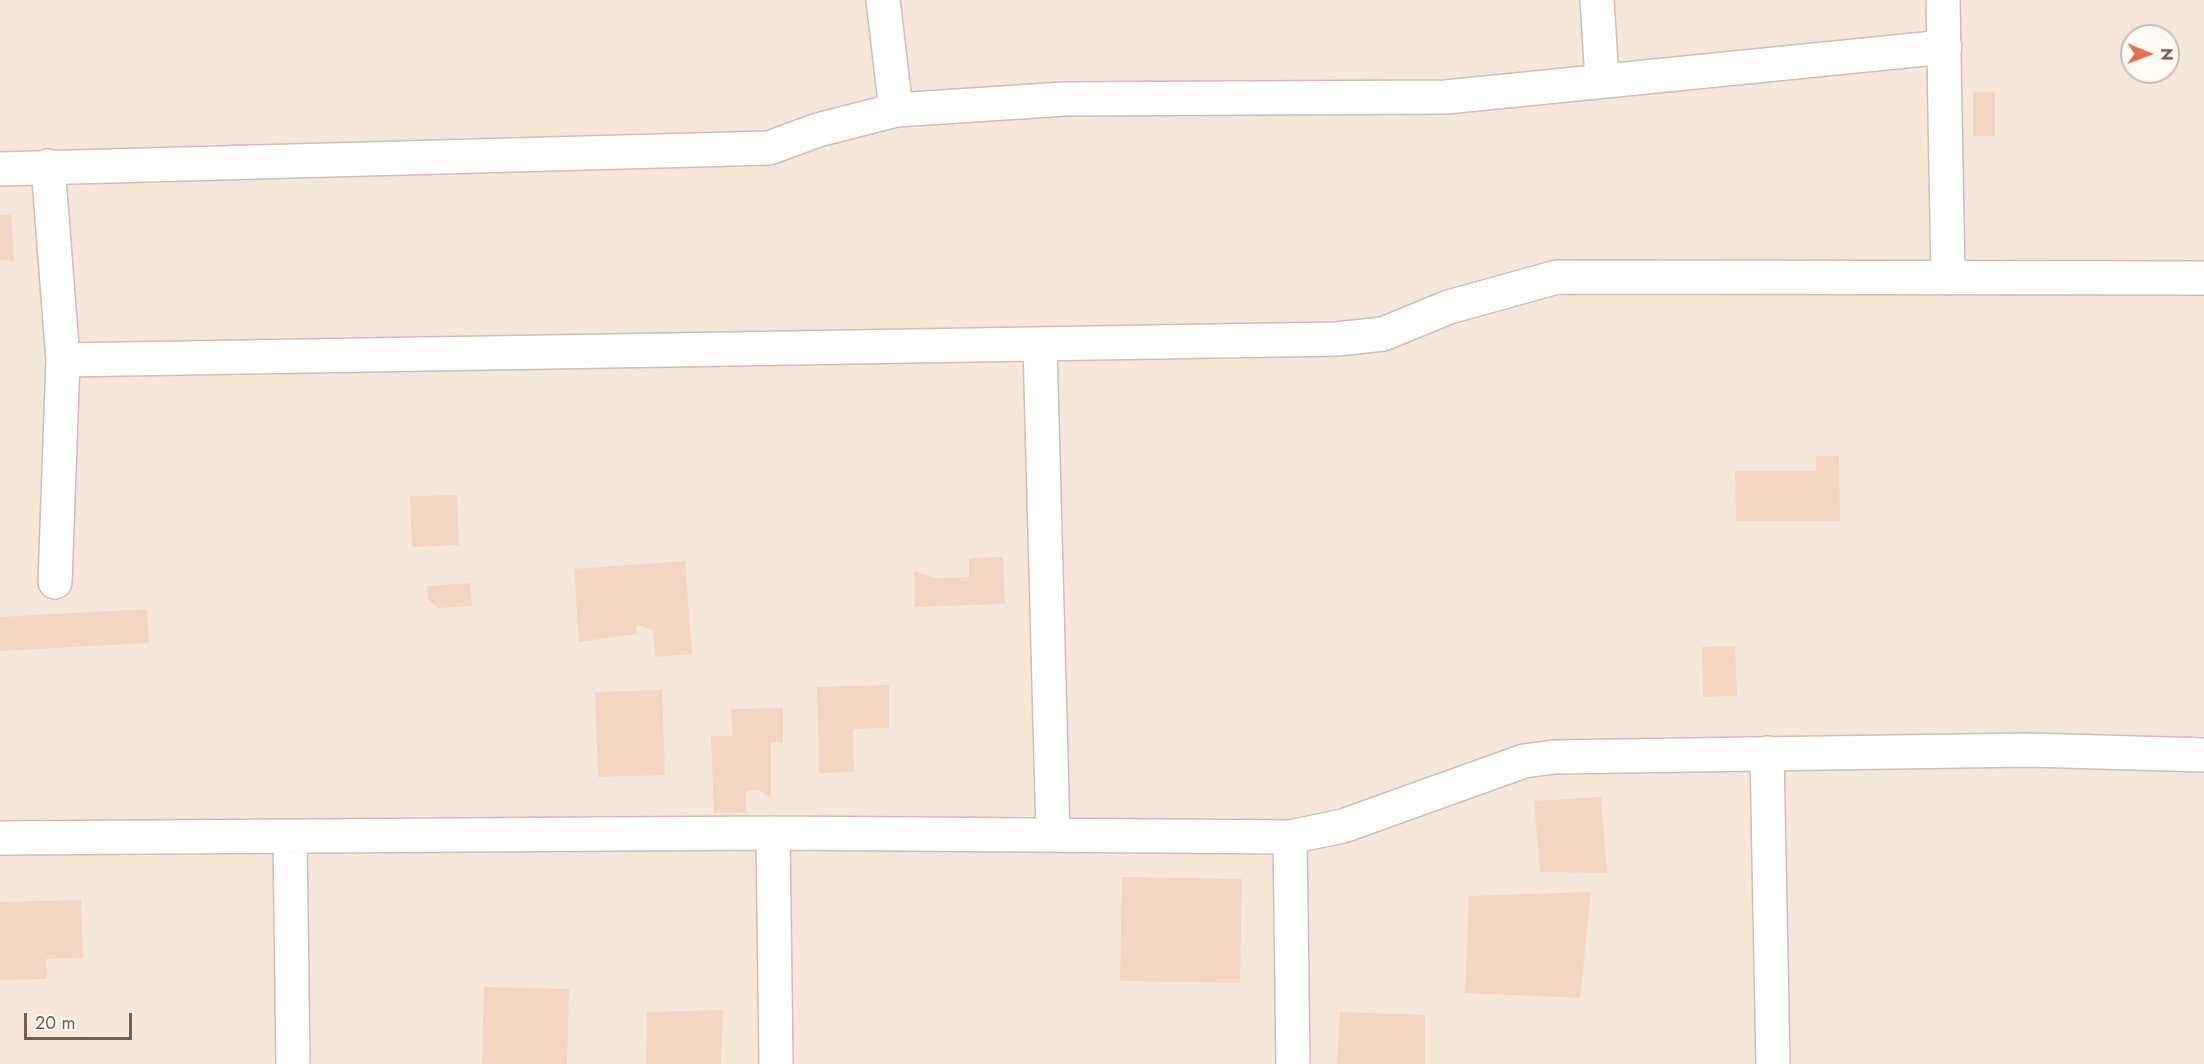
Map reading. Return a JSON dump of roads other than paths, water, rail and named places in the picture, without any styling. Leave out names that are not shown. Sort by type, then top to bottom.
[{"type":"street","points":[[884,0],[896,110]]},
{"type":"street","points":[[1597,0],[1602,80]]},
{"type":"street","points":[[1943,0],[1948,278]]},
{"type":"street","points":[[0,169],[769,148],[818,130],[896,110],[1065,99],[1446,97],[1945,47]]},
{"type":"street","points":[[48,166],[63,360],[55,582]]},
{"type":"street","points":[[63,360],[1337,339],[1383,334],[1449,307],[1557,277],[2204,278]]},
{"type":"street","points":[[1040,345],[1053,834]]},
{"type":"street","points":[[0,838],[773,833],[1290,837],[1342,826],[1524,761],[1554,757],[2029,750],[2204,755]]},
{"type":"street","points":[[1767,753],[1773,1064]]},
{"type":"street","points":[[773,833],[776,1064]]},
{"type":"street","points":[[290,837],[293,1064]]},
{"type":"street","points":[[1290,837],[1293,1064]]}]
